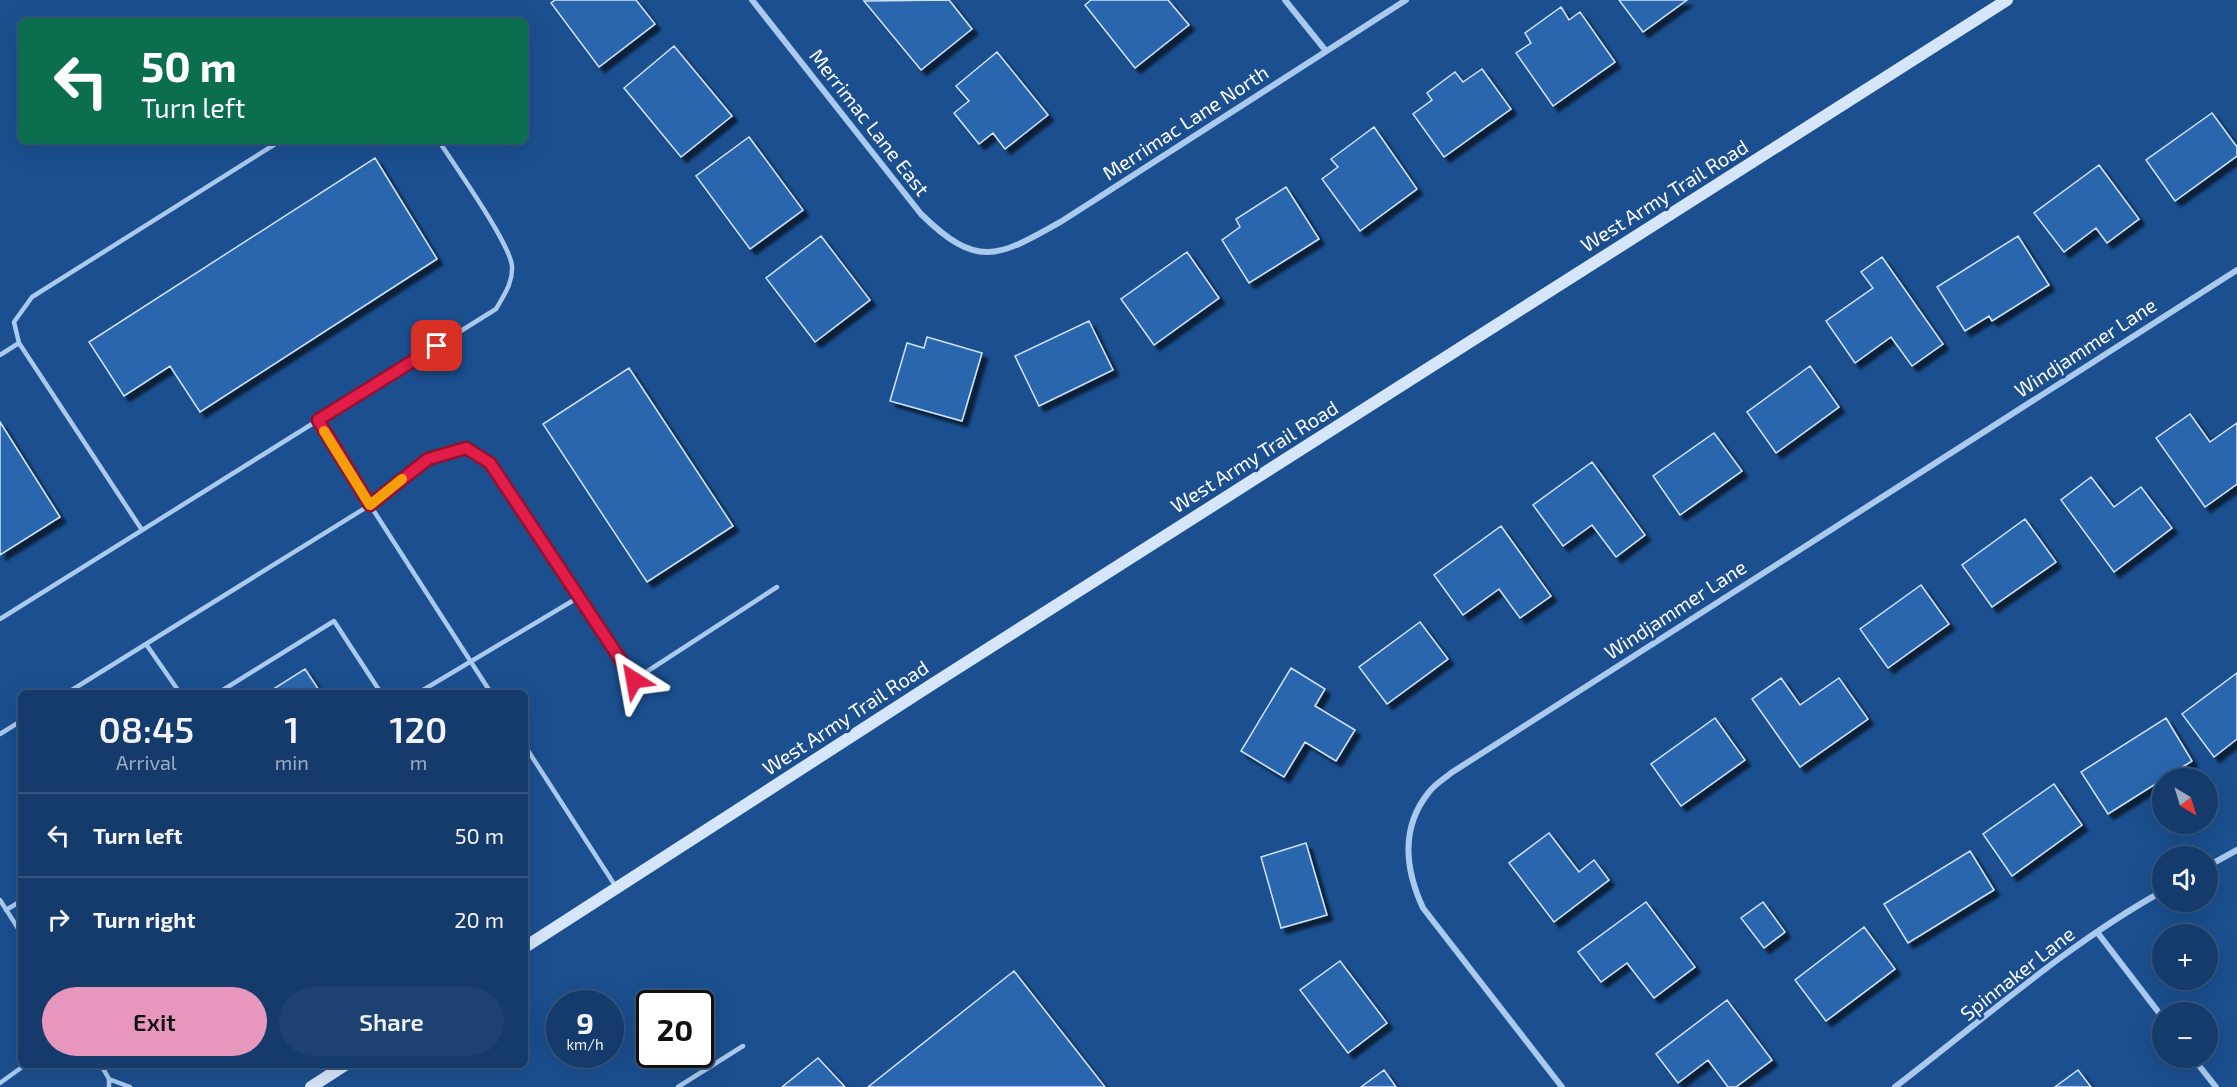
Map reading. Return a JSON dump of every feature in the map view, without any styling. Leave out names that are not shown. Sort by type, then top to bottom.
[{"type":"main road","name":"West Army Trail Road","points":[[528,945],[941,678],[2007,0]]},
{"type":"main road","points":[[311,1087],[340,1068]]},
{"type":"street","name":"Merrimac Lane East","points":[[752,0],[921,214],[955,244],[975,251]]},
{"type":"street","points":[[1286,0],[1326,51]]},
{"type":"street","name":"Merrimac Lane North","points":[[975,251],[1006,250],[1062,221],[1406,0]]},
{"type":"street","name":"Windjammer Lane","points":[[1562,1087],[1423,908],[1412,884],[1409,834],[1416,811],[1430,790],[1451,773],[2237,270]]},
{"type":"street","points":[[2218,860],[2237,850]]},
{"type":"street","name":"Spinnaker Lane","points":[[1895,1087],[2097,932],[2152,897]]},
{"type":"street","points":[[2097,932],[2152,1004]]},
{"type":"street","points":[[2201,1068],[2216,1087]]},
{"type":"lane","points":[[142,530],[19,343],[14,322],[32,297],[275,144]]},
{"type":"lane","points":[[0,619],[496,309],[510,285],[512,264],[504,242],[441,144]]},
{"type":"lane","points":[[0,355],[19,343]]},
{"type":"lane","points":[[318,420],[489,690]]},
{"type":"lane","points":[[71,690],[370,505],[428,459],[466,448],[490,463],[634,680],[777,586]]},
{"type":"lane","points":[[423,690],[579,597]]},
{"type":"lane","points":[[223,690],[334,621],[379,690]]},
{"type":"lane","points":[[146,644],[178,690]]},
{"type":"lane","points":[[0,734],[18,723]]},
{"type":"lane","points":[[528,751],[616,887]]},
{"type":"lane","points":[[0,900],[18,928]]},
{"type":"lane","points":[[6,910],[18,903]]},
{"type":"lane","points":[[678,1087],[743,1046]]},
{"type":"lane","points":[[0,1083],[21,1068]]},
{"type":"lane","points":[[103,1068],[109,1078],[109,1087]]},
{"type":"lane","points":[[109,1078],[130,1087]]},
{"type":"building","points":[[555,0],[636,0],[655,24],[599,67],[551,3]]},
{"type":"building","points":[[949,0],[972,29],[921,70],[864,1]]},
{"type":"building","points":[[1091,0],[1168,0],[1189,25],[1135,68],[1085,5]]},
{"type":"building","points":[[1619,0],[1687,0],[1643,32]]},
{"type":"building","points":[[1561,7],[1569,20],[1580,12],[1615,62],[1553,106],[1516,53],[1531,43],[1525,33]]},
{"type":"building","points":[[674,46],[732,116],[681,157],[624,88]]},
{"type":"building","points":[[997,52],[1048,115],[1005,149],[993,133],[979,144],[954,113],[969,101],[956,86]]},
{"type":"building","points":[[1482,69],[1511,109],[1444,157],[1413,114],[1432,100],[1427,93],[1455,72],[1463,82]]},
{"type":"building","points":[[2212,113],[2237,147],[2237,156],[2175,201],[2146,160]]},
{"type":"building","points":[[1374,127],[1417,189],[1360,231],[1322,179],[1338,167],[1331,159]]},
{"type":"building","points":[[749,137],[803,210],[750,249],[696,176]]},
{"type":"building","points":[[375,158],[437,259],[200,412],[170,366],[124,396],[89,342]]},
{"type":"building","points":[[2099,165],[2139,219],[2107,243],[2096,228],[2064,252],[2034,213]]},
{"type":"building","points":[[1286,187],[1319,239],[1249,283],[1222,240],[1240,227],[1236,219]]},
{"type":"building","points":[[821,236],[870,300],[815,342],[766,278]]},
{"type":"building","points":[[2018,236],[2049,285],[1992,321],[1989,316],[1965,331],[1937,287]]},
{"type":"building","points":[[1187,252],[1219,298],[1154,345],[1121,299]]},
{"type":"building","points":[[1882,257],[1943,344],[1912,366],[1891,337],[1855,363],[1826,321],[1873,288],[1861,272]]},
{"type":"building","points":[[1089,321],[1113,370],[1039,406],[1015,356]]},
{"type":"building","points":[[927,337],[982,353],[962,421],[890,401],[907,343],[924,348]]},
{"type":"building","points":[[1810,366],[1839,407],[1776,453],[1747,412]]},
{"type":"building","points":[[629,368],[733,526],[647,582],[543,424]]},
{"type":"building","points":[[2190,414],[2210,442],[2237,423],[2237,484],[2205,507],[2156,438]]},
{"type":"building","points":[[0,422],[60,517],[0,555]]},
{"type":"building","points":[[1714,433],[1742,471],[1680,515],[1653,476]]},
{"type":"building","points":[[1592,462],[1645,535],[1616,557],[1592,525],[1563,546],[1533,505]]},
{"type":"building","points":[[2091,477],[2114,507],[2141,487],[2172,528],[2114,572],[2061,500]]},
{"type":"building","points":[[2025,519],[2056,562],[1992,607],[1962,565]]},
{"type":"building","points":[[1501,526],[1551,596],[1520,618],[1499,589],[1463,615],[1434,575]]},
{"type":"building","points":[[1921,585],[1949,624],[1888,668],[1860,629]]},
{"type":"building","points":[[1420,622],[1448,659],[1387,704],[1359,667]]},
{"type":"building","points":[[1291,668],[1325,689],[1315,706],[1355,730],[1336,761],[1305,742],[1284,777],[1241,751]]},
{"type":"building","points":[[305,669],[319,690],[272,690]]},
{"type":"building","points":[[2237,673],[2237,739],[2214,757],[2182,714]]},
{"type":"building","points":[[1781,678],[1800,705],[1839,678],[1868,719],[1800,767],[1752,699]]},
{"type":"building","points":[[1715,718],[1745,760],[1681,806],[1651,764]]},
{"type":"building","points":[[2166,718],[2192,761],[2181,768],[2152,768],[2152,786],[2108,814],[2081,772]]},
{"type":"building","points":[[2054,784],[2082,825],[2012,876],[1983,834]]},
{"type":"building","points":[[1549,833],[1579,872],[1594,860],[1609,880],[1554,922],[1509,863]]},
{"type":"building","points":[[1306,843],[1327,915],[1281,928],[1261,857]]},
{"type":"building","points":[[1970,851],[1994,890],[1908,943],[1884,904]]},
{"type":"building","points":[[1646,902],[1695,967],[1654,998],[1627,963],[1601,982],[1578,952]]},
{"type":"building","points":[[1763,902],[1785,932],[1764,948],[1741,918]]},
{"type":"building","points":[[1864,927],[1895,969],[1826,1021],[1795,980]]},
{"type":"building","points":[[1340,961],[1387,1023],[1348,1053],[1300,990]]},
{"type":"building","points":[[1014,971],[1105,1087],[868,1087]]},
{"type":"building","points":[[1727,1000],[1772,1060],[1736,1087],[1728,1087],[1708,1060],[1678,1083],[1656,1054]]},
{"type":"building","points":[[818,1058],[845,1087],[782,1087]]},
{"type":"building","points":[[1384,1070],[1396,1087],[1361,1087]]},
{"type":"building","points":[[2078,1070],[2091,1087],[2055,1087]]},
{"type":"slow traffic","points":[[324,431],[370,505],[402,479]]},
{"type":"route","points":[[437,346],[318,420],[370,505],[428,459],[466,448],[490,463],[634,680]]}]
